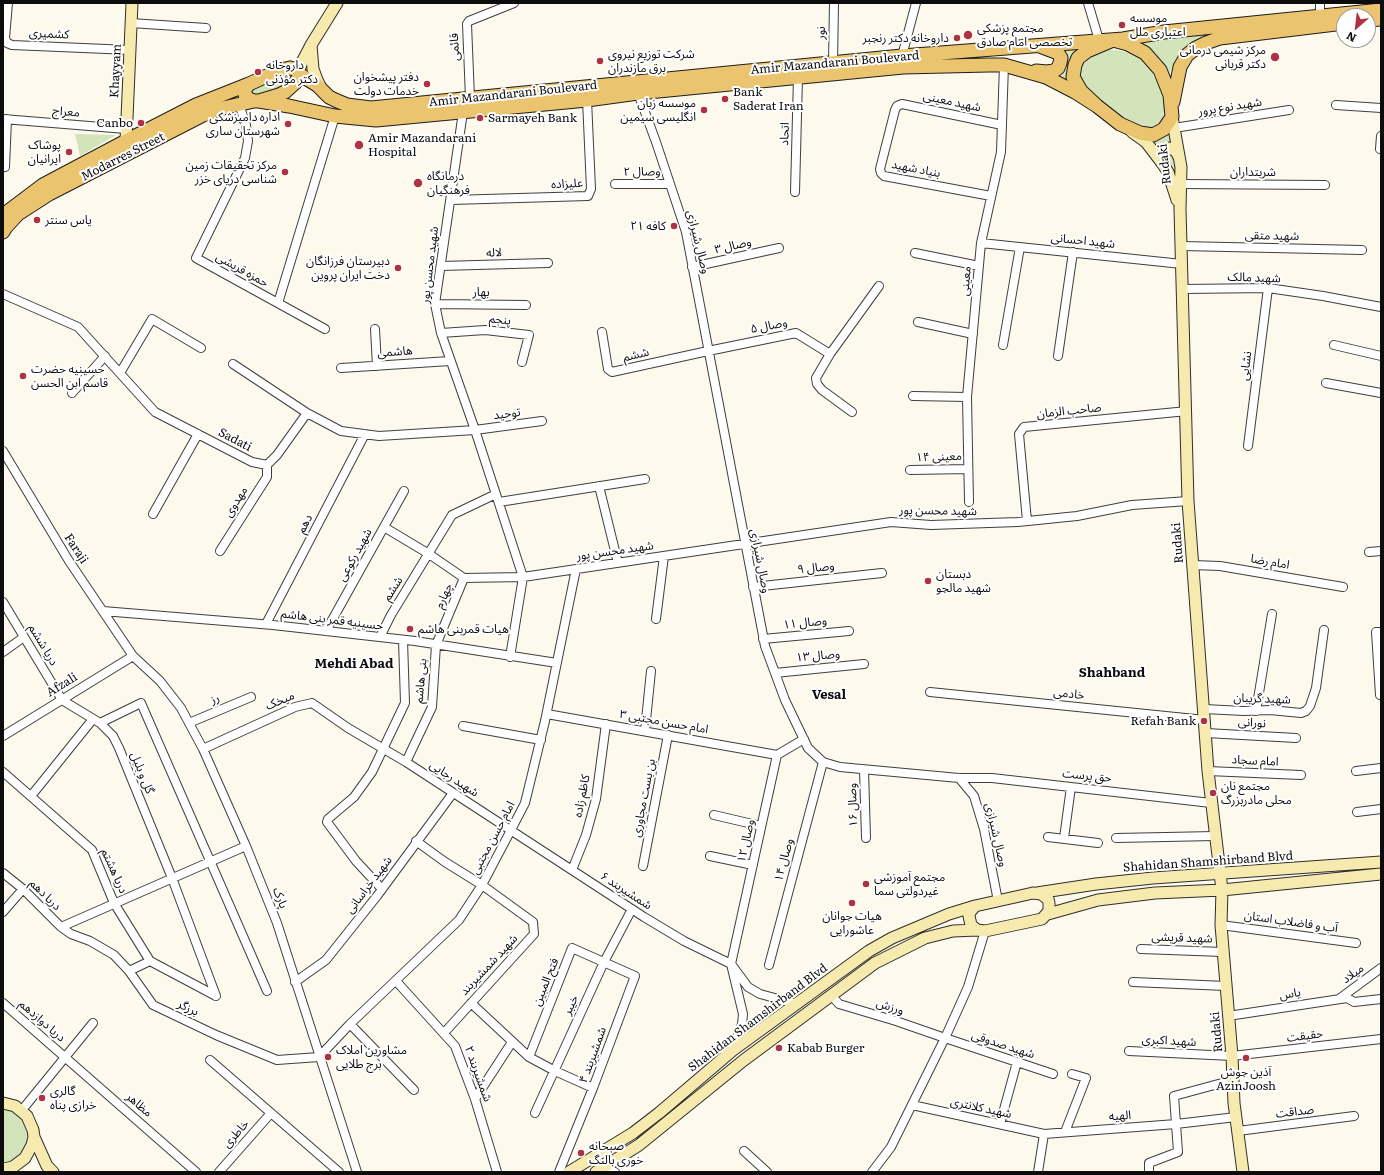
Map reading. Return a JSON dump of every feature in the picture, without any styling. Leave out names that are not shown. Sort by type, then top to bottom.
[{"type":"main road","name":"Khayyam","points":[[126,135],[132,3]]},
{"type":"main road","points":[[249,84],[245,88],[245,95],[248,99],[256,101],[279,95],[290,89],[295,83],[298,72],[311,45],[338,3]]},
{"type":"main road","name":"Amir Mazandarani Boulevard","points":[[298,72],[317,85],[326,94],[347,105],[371,108],[902,56],[1112,40],[1320,9],[1381,10]]},
{"type":"main road","points":[[1172,117],[1170,95],[1160,70],[1145,52],[1112,40],[1087,51],[1078,58],[1073,76],[1081,91],[1120,124],[1140,133],[1154,135],[1164,129],[1172,117],[1180,67],[1187,54],[1196,48],[1220,38],[1336,24]]},
{"type":"main road","points":[[311,45],[313,69],[317,80],[326,94],[323,98],[318,100],[316,104],[316,107],[320,112]]},
{"type":"main road","points":[[1024,70],[1047,72],[1054,71],[1058,68],[1061,58],[1058,53],[1036,45]]},
{"type":"main road","name":"Amir Mazandarani Boulevard","points":[[256,101],[335,116],[376,120],[587,100],[638,93],[903,67],[1004,65],[1046,77],[1070,89],[1097,106]]},
{"type":"main road","name":"Modarres Street","points":[[4,226],[43,185],[126,135],[280,70],[290,68],[298,72]]},
{"type":"main road","name":"Modarres Street","points":[[4,226],[18,214],[49,194],[203,115],[239,104],[256,101]]},
{"type":"main road","name":"Rudaki","points":[[1172,117],[1181,167],[1180,208],[1187,411],[1188,501],[1208,771],[1222,890],[1221,925],[1236,1117],[1243,1172]]},
{"type":"main road","name":"Rudaki","points":[[1120,124],[1146,142],[1162,163],[1168,172],[1180,208]]},
{"type":"main road","points":[[1162,163],[1161,153],[1165,149],[1170,148],[1176,151],[1179,157]]},
{"type":"main road","name":"Shahidan Shamshirband Blvd","points":[[569,1172],[632,1133],[659,1113],[733,1050],[845,968],[892,938],[949,914],[976,906],[1037,893],[1110,883],[1153,878],[1381,862]]},
{"type":"main road","points":[[605,1170],[639,1145],[744,1060],[875,963],[925,938],[953,931],[981,931],[1039,920],[1048,914],[1098,900],[1155,893],[1222,890],[1381,874]]},
{"type":"main road","points":[[1037,893],[1048,899],[1050,907],[1048,914]]},
{"type":"main road","points":[[976,906],[970,912],[969,921],[981,931]]},
{"type":"main road","points":[[3,1103],[15,1106],[22,1110],[31,1122],[34,1137],[47,1166],[53,1172]]},
{"type":"main road","points":[[8,1170],[26,1158],[34,1137]]},
{"type":"street","name":"کشمیری","points":[[8,3],[5,38],[8,43],[12,45],[130,50]]},
{"type":"street","name":"قائمی","points":[[470,98],[467,24],[514,3]]},
{"type":"street","name":"نور","points":[[833,63],[834,3]]},
{"type":"street","points":[[902,56],[916,3]]},
{"type":"street","points":[[1088,3],[1099,40]]},
{"type":"street","points":[[131,23],[206,28]]},
{"type":"street","name":"معینی","points":[[969,502],[966,397],[981,243],[1001,152],[1004,65]]},
{"type":"street","name":"اتحاد","points":[[795,192],[798,77]]},
{"type":"street","name":"وصال شیرازی","points":[[638,93],[686,232],[763,639],[785,700],[808,748],[823,762],[840,767],[864,770],[959,778],[974,796],[984,829],[998,901]]},
{"type":"street","name":"علیزاده","points":[[451,200],[588,196],[591,189],[587,100]]},
{"type":"street","name":"حمزه قریشی","points":[[239,104],[246,125],[248,141],[245,158],[196,258],[325,329]]},
{"type":"street","name":"شهید معینی","points":[[897,106],[902,104],[1002,125]]},
{"type":"street","points":[[1336,105],[1381,108]]},
{"type":"street","name":"بنیاد شهید","points":[[897,106],[880,169],[884,176],[991,196]]},
{"type":"street","name":"شهید نوع پرور","points":[[1172,117],[1290,110]]},
{"type":"street","name":"شهید محسن پور","points":[[463,112],[435,304],[440,333],[476,430],[523,577],[890,522],[931,525],[1027,521],[1077,516],[1132,505],[1188,501]]},
{"type":"street","points":[[278,303],[335,116]]},
{"type":"street","points":[[5,119],[5,167]]},
{"type":"street","name":"معراج","points":[[5,119],[126,135]]},
{"type":"street","points":[[1380,149],[1381,136]]},
{"type":"street","name":"وصال ۲","points":[[615,184],[669,184]]},
{"type":"street","name":"شربتداران","points":[[1180,184],[1325,185]]},
{"type":"street","name":"شهید احسانی","points":[[981,243],[1182,264]]},
{"type":"street","name":"شهید متقی","points":[[1182,246],[1362,250]]},
{"type":"street","points":[[1003,345],[1020,247]]},
{"type":"street","name":"وصال ۳","points":[[692,267],[779,248]]},
{"type":"street","points":[[1058,356],[1073,252]]},
{"type":"street","points":[[915,253],[979,266]]},
{"type":"street","name":"لاله","points":[[441,266],[548,263]]},
{"type":"street","points":[[852,412],[822,390],[817,384],[816,378],[830,354],[879,286]]},
{"type":"street","name":"شهید مالک","points":[[1183,289],[1268,288],[1323,296],[1381,307]]},
{"type":"street","name":"نشایی","points":[[1248,446],[1268,288]]},
{"type":"street","name":"Sadati","points":[[3,294],[78,327],[155,412],[252,462],[267,465]]},
{"type":"street","name":"بهار","points":[[435,304],[526,305]]},
{"type":"street","points":[[120,373],[152,319],[200,348]]},
{"type":"street","points":[[918,322],[972,334]]},
{"type":"street","points":[[375,329],[378,366]]},
{"type":"street","name":"پنجم","points":[[440,333],[485,330],[529,335],[522,362]]},
{"type":"street","name":"ششم","points":[[602,332],[608,369],[612,372],[708,351]]},
{"type":"street","name":"وصال ۵","points":[[708,351],[796,333],[830,354]]},
{"type":"street","points":[[1334,346],[1381,356]]},
{"type":"street","points":[[72,393],[105,356]]},
{"type":"street","name":"هاشمی","points":[[341,368],[450,361]]},
{"type":"street","points":[[233,364],[307,413],[341,431],[379,436],[476,430]]},
{"type":"street","points":[[1326,383],[1381,393]]},
{"type":"street","points":[[913,396],[966,397]]},
{"type":"street","name":"صاحب الزمان","points":[[1027,521],[1019,434],[1024,427],[1187,411]]},
{"type":"street","points":[[267,465],[277,455],[307,413]]},
{"type":"street","name":"توحید","points":[[476,430],[542,421]]},
{"type":"street","points":[[153,514],[198,434]]},
{"type":"street","name":"دهم","points":[[266,624],[365,434]]},
{"type":"street","name":"Faraji","points":[[3,451],[68,561],[133,656]]},
{"type":"street","name":"مهدوی","points":[[220,550],[267,477],[267,465]]},
{"type":"street","name":"معینی ۱۴","points":[[910,470],[968,469]]},
{"type":"street","name":"ششم","points":[[380,637],[391,615],[442,534],[452,515],[498,498],[645,479]]},
{"type":"street","points":[[599,486],[618,563]]},
{"type":"street","name":"شهید رکوعی","points":[[326,631],[404,491]]},
{"type":"street","points":[[384,527],[429,554],[464,578],[523,577],[510,656]]},
{"type":"street","points":[[1369,552],[1381,551]]},
{"type":"street","points":[[656,619],[664,556]]},
{"type":"street","name":"امام رضا","points":[[1193,566],[1220,566],[1343,587]]},
{"type":"street","name":"امام حسن مجتبی","points":[[319,1057],[350,1024],[459,920],[482,885],[512,830],[525,803],[541,740],[576,569]]},
{"type":"street","name":"وصال ۹","points":[[753,587],[882,573]]},
{"type":"street","name":"چهارم","points":[[436,645],[464,578]]},
{"type":"street","name":"دریا ششم","points":[[3,602],[62,700]]},
{"type":"street","name":"حسینیه قمر بنی هاشم","points":[[103,611],[266,624],[380,637],[557,663]]},
{"type":"street","points":[[1256,711],[1272,614]]},
{"type":"street","name":"وصال ۱۱","points":[[763,639],[849,630]]},
{"type":"street","name":"شهید گریبان","points":[[1205,715],[1270,710],[1301,713],[1306,710],[1310,706],[1316,688],[1324,630]]},
{"type":"street","points":[[1380,695],[1376,632],[1381,632]]},
{"type":"street","points":[[3,652],[24,638]]},
{"type":"street","points":[[382,889],[356,861],[327,822],[354,796],[372,772],[405,703],[403,640]]},
{"type":"street","name":"بنی هاشم","points":[[406,762],[432,707],[436,645]]},
{"type":"street","name":"Afzali","points":[[3,736],[133,656]]},
{"type":"street","name":"پارک","points":[[133,656],[160,681],[181,708],[202,749],[246,846],[277,923],[357,1172]]},
{"type":"street","name":"وصال ۱۳","points":[[774,673],[864,664]]},
{"type":"street","points":[[645,730],[651,672]]},
{"type":"street","name":"خادمی","points":[[930,692],[1205,715]]},
{"type":"street","name":"رز","points":[[189,723],[251,697]]},
{"type":"street","name":"گل و بلبل","points":[[62,700],[96,721],[113,736],[172,878],[216,996],[150,961]]},
{"type":"street","points":[[31,796],[96,721],[141,703],[267,991]]},
{"type":"street","name":"میخک","points":[[202,749],[295,707],[308,703],[312,703],[348,728],[384,748]]},
{"type":"street","name":"امام حسن مجتبی ۳","points":[[547,714],[645,730],[777,755]]},
{"type":"street","name":"کاظم زاده","points":[[572,870],[586,835],[596,799],[606,724]]},
{"type":"street","points":[[463,726],[541,740]]},
{"type":"street","name":"نورانی","points":[[1206,733],[1296,738]]},
{"type":"street","name":"بن بست مجاوری","points":[[643,866],[668,735]]},
{"type":"street","points":[[777,755],[804,739]]},
{"type":"street","name":"شهید رجایی","points":[[384,748],[512,830]]},
{"type":"street","name":"وصال ۱۲","points":[[731,964],[777,755]]},
{"type":"street","name":"وصال ۱۴","points":[[769,965],[823,762]]},
{"type":"street","points":[[1356,771],[1381,768]]},
{"type":"street","name":"وصال ۱۶","points":[[864,770],[866,838]]},
{"type":"street","name":"امام سجاد","points":[[1208,771],[1302,775]]},
{"type":"street","name":"دریا هشتم","points":[[3,772],[92,850],[114,903],[150,961]]},
{"type":"street","name":"حق پرست","points":[[959,778],[992,778],[1211,803]]},
{"type":"street","points":[[1064,838],[1071,787]]},
{"type":"street","name":"شهید خراسانی","points":[[295,982],[326,960],[382,889],[416,841],[453,793]]},
{"type":"street","points":[[1357,812],[1381,809]]},
{"type":"street","points":[[714,815],[761,826]]},
{"type":"street","name":"شمشیربند ۶","points":[[512,830],[632,909],[684,941],[731,964],[748,987],[760,994],[797,1004]]},
{"type":"street","points":[[1116,838],[1215,836]]},
{"type":"street","points":[[1048,837],[1098,843]]},
{"type":"street","name":"شهید شمشیربند","points":[[416,841],[445,862],[482,885],[533,922],[534,934],[444,1033]]},
{"type":"street","points":[[61,927],[246,846]]},
{"type":"street","points":[[710,856],[753,865]]},
{"type":"street","name":"دریا دهم","points":[[3,873],[23,889],[61,927],[71,934]]},
{"type":"street","points":[[3,912],[23,889]]},
{"type":"street","name":"خیبر","points":[[535,1113],[604,962],[632,909]]},
{"type":"street","name":"آب و فاضلاب استان","points":[[1221,925],[1356,944]]},
{"type":"street","points":[[872,1172],[891,1147],[968,986],[981,931]]},
{"type":"street","name":"برزگر","points":[[71,934],[90,941],[114,955],[129,971],[153,1005],[216,1035],[277,1060],[319,1057]]},
{"type":"street","name":"فتح المبین","points":[[529,1057],[572,948],[604,962]]},
{"type":"street","name":"شهید قریشی","points":[[1141,949],[1223,952]]},
{"type":"street","points":[[129,971],[150,961]]},
{"type":"street","name":"شمشیربند ۴","points":[[559,1172],[593,1088],[635,976],[604,962]]},
{"type":"street","points":[[731,964],[743,1014],[742,1024],[733,1050]]},
{"type":"street","name":"میلاد","points":[[1339,999],[1381,968]]},
{"type":"street","name":"شمشیربند ۲","points":[[396,981],[455,1046],[476,1099],[497,1172]]},
{"type":"street","points":[[1132,982],[1226,986]]},
{"type":"street","name":"ورزش","points":[[831,995],[839,1004],[896,1021],[944,1038]]},
{"type":"street","name":"یاس","points":[[1228,1016],[1348,998],[1354,1002],[1381,999]]},
{"type":"street","name":"دریا دوازدهم","points":[[3,1003],[65,1057]]},
{"type":"street","points":[[471,1003],[529,1057],[555,1071],[593,1088]]},
{"type":"street","points":[[22,1110],[93,1023]]},
{"type":"street","points":[[350,1024],[414,1090]]},
{"type":"street","name":"شهید صدوقی","points":[[944,1038],[1053,1074]]},
{"type":"street","name":"حقیقت","points":[[1232,1056],[1381,1039]]},
{"type":"street","points":[[476,1099],[512,1042]]},
{"type":"street","name":"شهید اکبری","points":[[1129,1051],[1232,1056]]},
{"type":"street","name":"مظاهر","points":[[65,1057],[196,1172]]},
{"type":"street","points":[[210,1060],[339,1172]]},
{"type":"street","points":[[1000,1124],[1017,1062]]},
{"type":"street","points":[[1065,1132],[1086,1078],[1072,1074]]},
{"type":"street","points":[[1149,1172],[1149,1163],[1178,1152],[1174,1096],[1233,1080]]},
{"type":"street","name":"شهید کلانتری","points":[[912,1105],[1044,1134]]},
{"type":"street","name":"خاطری","points":[[218,1172],[271,1113]]},
{"type":"street","name":"صداقت","points":[[1238,1131],[1354,1116]]},
{"type":"street","name":"الهیه","points":[[1044,1134],[1176,1124],[1236,1117]]},
{"type":"street","points":[[1038,1172],[1044,1134]]},
{"type":"street","points":[[744,1151],[767,1172]]},
{"type":"green space","points":[[1336,19],[1336,22],[1184,50],[1176,58],[1169,75],[1164,65],[1153,51],[1131,40]]},
{"type":"green space","points":[[1053,47],[1084,48],[1073,85],[1061,78],[1065,70],[1066,63]]},
{"type":"green space","points":[[1105,49],[1117,50],[1137,55],[1152,72],[1161,90],[1165,106],[1162,120],[1153,128],[1140,126],[1123,118],[1107,107],[1088,90],[1079,75],[1082,65],[1093,55]]},
{"type":"green space","points":[[285,73],[288,82],[281,88],[253,97],[248,87]]},
{"type":"green space","points":[[1170,126],[1174,148],[1158,153],[1150,143]]},
{"type":"green space","points":[[75,134],[116,135],[80,156]]},
{"type":"green space","points":[[1169,151],[1177,161],[1178,193],[1164,154]]},
{"type":"green space","points":[[3,1108],[13,1111],[22,1119],[28,1137],[27,1143],[21,1154],[11,1162],[3,1164]]},
{"type":"place","name":"موسسه اعتباری ملل","points":[[1122,25]]},
{"type":"place","name":"مجتمع پزشکی تخصصی امام صادق","points":[[968,35]]},
{"type":"place","name":"داروخانه دکتر رنجبر","points":[[957,38]]},
{"type":"place","name":"مرکز شیمی درمانی دکتر قربانی","points":[[1275,57]]},
{"type":"place","name":"شرکت توزیع نیروی برق مازندران","points":[[600,61]]},
{"type":"place","name":"داروخانه دکتر مؤذنی","points":[[258,72]]},
{"type":"place","name":"دفتر پیشخوان خدمات دولت","points":[[427,84]]},
{"type":"place","name":"Bank Saderat Iran","points":[[725,99]]},
{"type":"place","name":"موسسه زبان انگلیسی سیمین","points":[[704,110]]},
{"type":"place","name":"Sarmayeh Bank","points":[[480,118]]},
{"type":"place","name":"Canbo","points":[[141,123]]},
{"type":"place","name":"اداره دامپزشکی شهرستان ساری","points":[[288,124]]},
{"type":"place","name":"Amir Mazandarani Hospital","points":[[359,145]]},
{"type":"place","name":"پوشاک ایرانیان","points":[[69,152]]},
{"type":"place","name":"مرکز تحقیقات زمین شناسی دریای خزر","points":[[285,172]]},
{"type":"place","name":"درمانگاه فرهنگیان","points":[[418,183]]},
{"type":"place","name":"یاس سنتر","points":[[37,220]]},
{"type":"place","name":"کافه ۲۱","points":[[674,226]]},
{"type":"place","name":"دبیرستان فرزانگان دخت ایران پروین","points":[[398,268]]},
{"type":"place","name":"حسینیه حضرت قاسم ابن الحسن","points":[[23,376]]},
{"type":"place","name":"دبستان شهید مالجو","points":[[928,581]]},
{"type":"place","name":"هیات قمربنی هاشم","points":[[410,629]]},
{"type":"place","name":"Refah Bank","points":[[1204,721]]},
{"type":"place","name":"مجتمع نان محلی مادربزرگ","points":[[1213,793]]},
{"type":"place","name":"مجتمع آموزشی غیردولتی سما","points":[[866,884]]},
{"type":"place","name":"هیات جوانان عاشورایی","points":[[852,903]]},
{"type":"place","name":"Kabab Burger","points":[[779,1048]]},
{"type":"place","name":"مشاورین املاک برج طلایی","points":[[328,1057]]},
{"type":"place","name":"آذین جوش AzinJoosh","points":[[1246,1058]]},
{"type":"place","name":"گالری خرازی پناه","points":[[42,1098]]},
{"type":"place","name":"صبحانه خوری بالنگ","points":[[581,1153]]},
{"type":"district","name":"Mehdi Abad","points":[[354,664]]},
{"type":"district","name":"Shahband","points":[[1112,673]]},
{"type":"district","name":"Vesal","points":[[829,695]]}]
